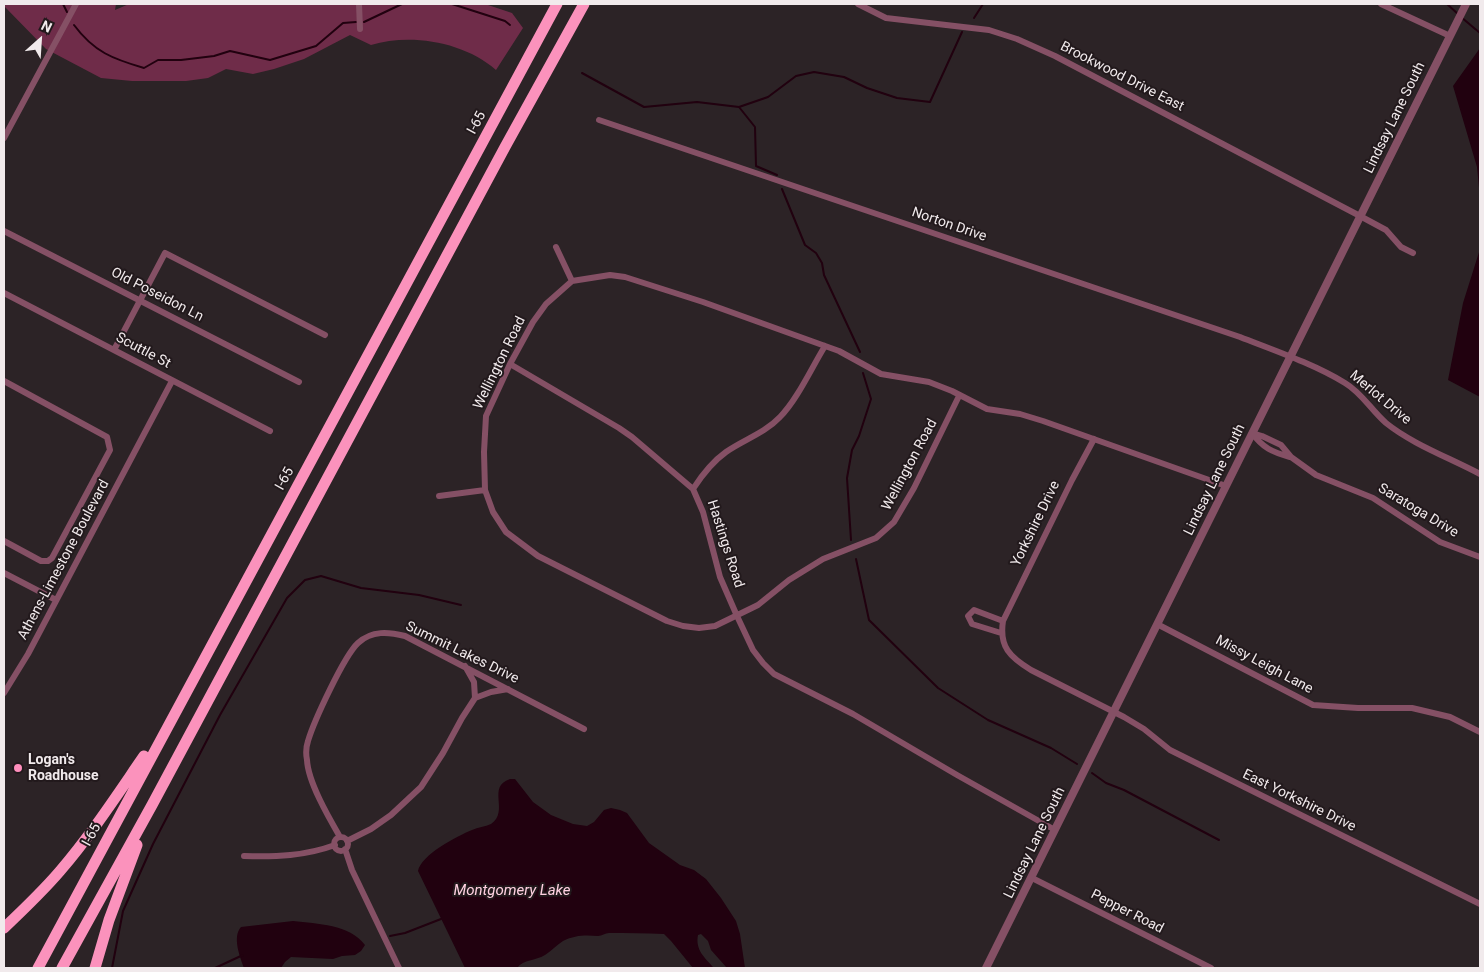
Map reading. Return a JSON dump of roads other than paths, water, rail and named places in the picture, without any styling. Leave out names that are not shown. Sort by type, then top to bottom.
[{"type":"highway","name":"I-65","points":[[38,968],[557,4]]},
{"type":"highway","points":[[62,968],[152,806],[486,182],[584,4]]},
{"type":"highway","points":[[4,928],[31,903],[61,870],[173,716]]},
{"type":"highway","points":[[95,968],[108,920],[152,806]]},
{"type":"street","points":[[4,138],[76,4]]},
{"type":"street","points":[[359,4],[360,29]]},
{"type":"street","name":"Brookwood Drive East","points":[[858,4],[866,6],[886,18],[990,30],[1017,39],[1055,56],[1386,230],[1401,247],[1413,253]]},
{"type":"street","points":[[1381,4],[1450,36]]},
{"type":"street","name":"Lindsay Lane South","points":[[986,968],[1466,4]]},
{"type":"street","name":"Norton Drive","points":[[599,120],[1290,356]]},
{"type":"street","name":"Old Poseidon Ln","points":[[4,231],[299,382]]},
{"type":"street","points":[[556,247],[572,281],[610,275],[625,277],[703,302],[825,346],[854,358],[881,374],[929,382],[952,391],[988,410],[1027,416],[1226,486]]},
{"type":"street","points":[[114,350],[165,254],[325,335]]},
{"type":"street","name":"Wellington Road","points":[[572,281],[546,304],[533,322],[510,364],[486,416],[484,452],[485,490],[493,512],[506,532],[538,556],[646,611],[683,626],[699,628],[715,626],[737,616],[758,606],[789,580],[823,559],[876,538],[894,522],[914,488],[959,396]]},
{"type":"street","name":"Scuttle St","points":[[4,293],[270,431]]},
{"type":"street","points":[[692,489],[707,469],[726,452],[768,428],[780,417],[791,404],[825,346]]},
{"type":"street","name":"Merlot Drive","points":[[1290,356],[1345,383],[1364,398],[1386,422],[1406,436],[1480,474]]},
{"type":"street","name":"Hastings Road","points":[[510,364],[619,428],[692,489],[703,512],[720,577],[737,616],[753,650],[763,663],[781,679],[853,714],[1054,830]]},
{"type":"street","points":[[4,381],[107,437],[110,450],[52,558],[48,561],[41,561],[4,541]]},
{"type":"street","name":"Athens-Limestone Boulevard","points":[[4,693],[28,654],[172,381]]},
{"type":"street","name":"Saratoga Drive","points":[[1252,433],[1281,445],[1291,457],[1316,475],[1373,498],[1440,542],[1480,557]]},
{"type":"street","name":"Yorkshire Drive","points":[[1001,633],[1003,621],[1094,439]]},
{"type":"street","points":[[439,496],[485,490]]},
{"type":"street","points":[[4,573],[56,600]]},
{"type":"street","points":[[1003,621],[974,610],[968,616],[972,624],[1001,633],[1007,650],[1017,662],[1113,711]]},
{"type":"street","name":"Missy Leigh Lane","points":[[1156,624],[1313,705],[1358,708],[1412,708],[1450,717],[1480,732]]},
{"type":"street","name":"Summit Lakes Drive","points":[[340,838],[313,783],[306,759],[308,743],[323,706],[349,655],[359,642],[373,634],[389,632],[405,636],[584,729]]},
{"type":"street","points":[[347,841],[371,829],[391,815],[421,787],[475,698],[474,682],[465,666]]},
{"type":"street","points":[[475,698],[508,689]]},
{"type":"street","name":"East Yorkshire Drive","points":[[1113,711],[1144,729],[1170,750],[1480,904]]},
{"type":"street","points":[[244,856],[293,856],[319,851],[334,845],[335,841],[340,838],[344,838],[347,841]]},
{"type":"street","points":[[347,841],[345,849],[352,870],[399,968]]},
{"type":"street","points":[[334,845],[338,850],[345,849]]},
{"type":"street","name":"Pepper Road","points":[[1032,878],[1211,968]]},
{"type":"water","points":[[1480,48],[1480,198],[1477,167],[1453,86]]},
{"type":"water","points":[[1480,249],[1480,397],[1448,380],[1463,303]]},
{"type":"water","name":"Montgomery Lake","points":[[510,779],[515,779],[533,802],[551,815],[573,824],[587,826],[594,822],[604,810],[611,808],[627,813],[649,843],[680,865],[694,870],[706,879],[721,898],[736,921],[745,968],[727,968],[711,950],[708,941],[701,934],[698,935],[697,940],[699,949],[714,968],[693,968],[664,934],[609,933],[599,936],[580,936],[567,939],[545,955],[523,963],[517,968],[465,968],[418,871],[432,853],[449,841],[474,829],[491,824],[496,819],[499,813],[498,793],[503,783]]},
{"type":"water","points":[[293,921],[323,924],[342,929],[351,933],[365,945],[355,955],[333,959],[291,957],[281,968],[244,968],[237,941],[238,931],[241,927]]},
{"type":"waterway","points":[[63,4],[67,12]]},
{"type":"waterway","points":[[364,22],[402,4]]},
{"type":"waterway","points":[[452,4],[505,21],[510,25]]},
{"type":"waterway","points":[[974,18],[983,4]]},
{"type":"waterway","points":[[1447,4],[1458,14]]},
{"type":"waterway","points":[[1461,17],[1480,33]]},
{"type":"waterway","points":[[74,25],[89,42],[105,53],[144,68],[158,60],[181,60],[214,56],[230,51],[270,60],[316,46],[343,23],[356,22]]},
{"type":"waterway","points":[[582,73],[644,107],[697,102],[739,107],[768,97],[796,76],[814,72],[844,77],[867,88],[897,98],[930,102],[962,32]]},
{"type":"waterway","points":[[739,107],[755,127],[756,166],[777,175]]},
{"type":"waterway","points":[[782,189],[805,245],[816,253],[822,263],[824,275],[860,352]]},
{"type":"waterway","points":[[851,540],[847,478],[852,450],[859,436],[871,399],[863,373]]},
{"type":"waterway","points":[[856,559],[869,620],[938,688],[988,720],[1051,748],[1077,764]]},
{"type":"waterway","points":[[112,968],[123,911],[153,844],[220,715],[287,598],[305,580],[321,576],[361,588],[419,595],[461,605]]},
{"type":"waterway","points":[[1092,773],[1106,783],[1124,790],[1219,840]]},
{"type":"waterway","points":[[390,936],[405,933],[441,919]]},
{"type":"waterway","points":[[215,968],[243,955]]},
{"type":"place","name":"Logan's Roadhouse","points":[[18,768]]}]
